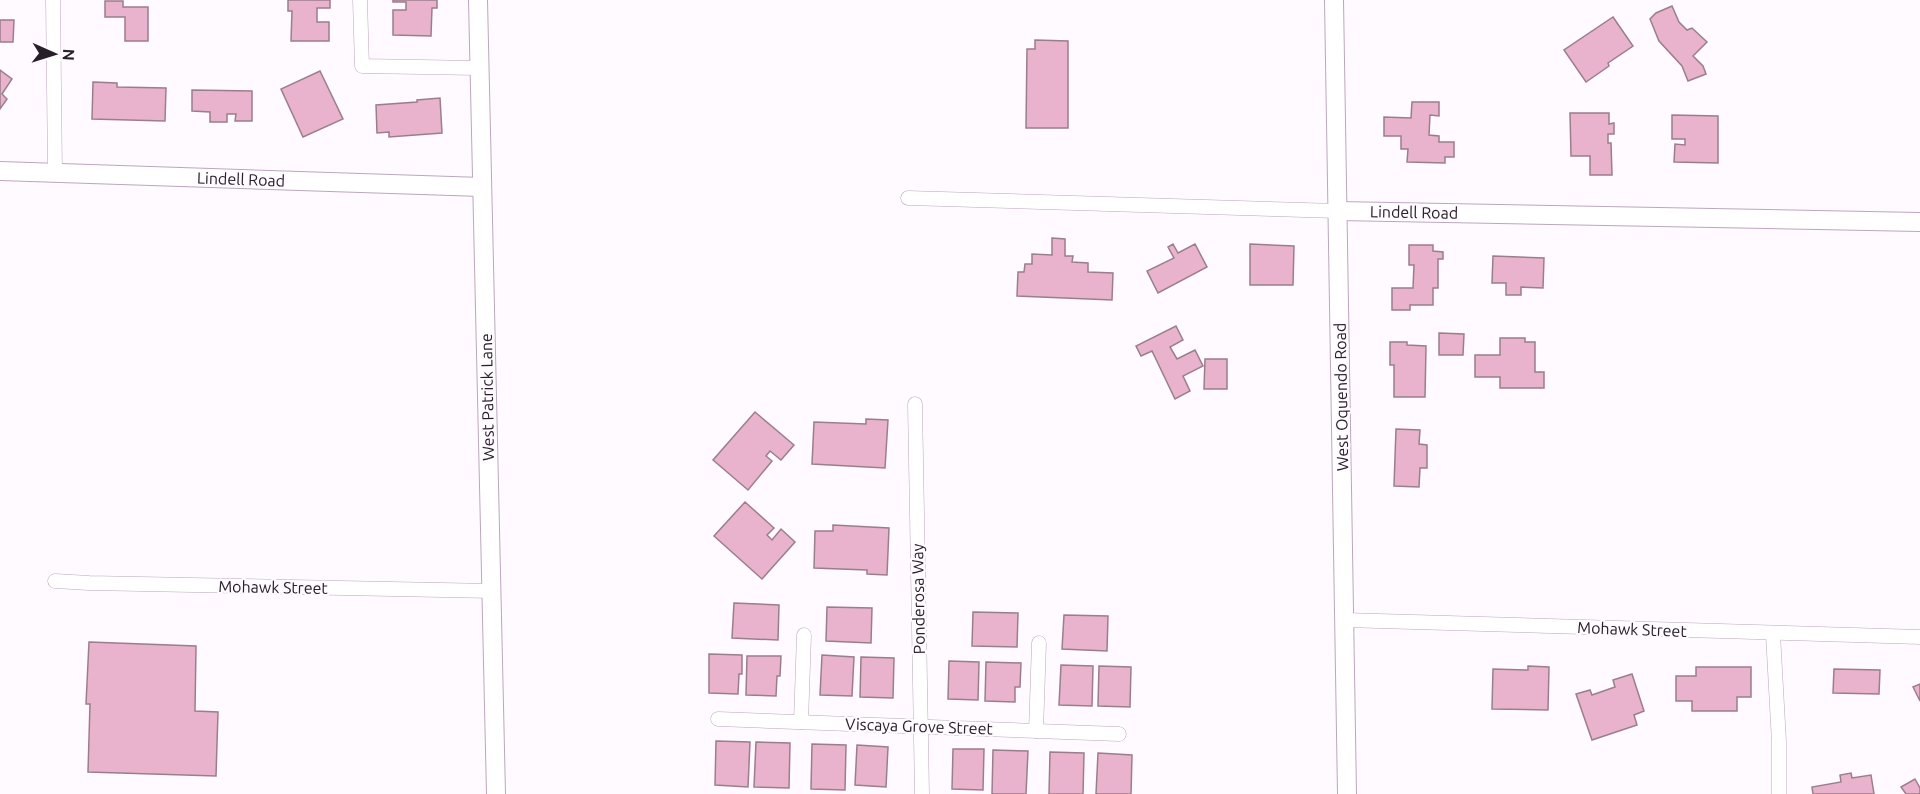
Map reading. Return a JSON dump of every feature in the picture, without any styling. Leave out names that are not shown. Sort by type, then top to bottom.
[{"type":"street","points":[[53,0],[55,172]]},
{"type":"street","points":[[360,0],[362,66],[478,68]]},
{"type":"street","name":"West Patrick Lane","points":[[478,0],[496,794]]},
{"type":"street","name":"West Oquendo Road","points":[[1334,0],[1347,794]]},
{"type":"street","name":"Lindell Road","points":[[0,171],[482,187]]},
{"type":"street","name":"Lindell Road","points":[[908,198],[1338,211],[1920,222]]},
{"type":"street","name":"Ponderosa Way","points":[[915,404],[922,794]]},
{"type":"street","name":"Mohawk Street","points":[[55,581],[492,591]]},
{"type":"street","name":"Mohawk Street","points":[[1344,620],[1920,637]]},
{"type":"street","points":[[1773,633],[1779,742],[1779,794]]},
{"type":"street","points":[[801,722],[804,636]]},
{"type":"street","points":[[1036,730],[1039,643]]},
{"type":"street","name":"Viscaya Grove Street","points":[[718,719],[1119,734]]},
{"type":"building","points":[[288,0],[330,0],[330,8],[317,8],[317,22],[329,22],[329,41],[291,41],[292,11],[288,11]]},
{"type":"building","points":[[393,0],[437,0],[437,8],[432,8],[431,36],[393,35],[393,10],[406,10],[406,2],[393,2]]},
{"type":"building","points":[[105,1],[123,1],[123,7],[148,7],[148,41],[125,41],[125,17],[105,17]]},
{"type":"building","points":[[1672,6],[1679,22],[1687,30],[1692,28],[1707,42],[1693,56],[1703,66],[1706,74],[1688,81],[1682,66],[1659,41],[1650,19],[1656,13]]},
{"type":"building","points":[[1613,17],[1633,46],[1586,82],[1564,50]]},
{"type":"building","points":[[0,20],[14,20],[13,42],[0,42]]},
{"type":"building","points":[[1035,40],[1068,41],[1068,128],[1026,128],[1027,49],[1035,49]]},
{"type":"building","points":[[0,70],[12,79],[2,94],[7,99],[0,109]]},
{"type":"building","points":[[320,71],[343,119],[303,137],[281,89]]},
{"type":"building","points":[[93,82],[117,83],[117,87],[166,88],[165,121],[92,119]]},
{"type":"building","points":[[192,90],[252,91],[252,121],[235,121],[236,114],[227,114],[227,122],[210,122],[210,112],[192,111]]},
{"type":"building","points":[[440,98],[442,133],[389,137],[389,132],[377,133],[376,105]]},
{"type":"building","points":[[1412,102],[1439,102],[1439,116],[1430,115],[1429,135],[1439,136],[1439,142],[1454,142],[1454,157],[1445,157],[1445,163],[1407,162],[1408,149],[1401,149],[1401,136],[1384,136],[1384,117],[1411,118]]},
{"type":"building","points":[[1570,113],[1609,113],[1609,124],[1614,123],[1614,134],[1608,134],[1608,143],[1611,143],[1612,175],[1590,175],[1590,156],[1571,156]]},
{"type":"building","points":[[1672,115],[1718,116],[1718,163],[1674,162],[1675,144],[1685,145],[1685,139],[1672,139]]},
{"type":"building","points":[[1052,238],[1065,239],[1065,256],[1073,256],[1072,262],[1088,263],[1088,272],[1113,273],[1112,300],[1017,296],[1018,272],[1024,272],[1025,264],[1032,264],[1032,254],[1052,255]]},
{"type":"building","points":[[1173,244],[1178,253],[1195,244],[1207,267],[1158,293],[1147,271],[1174,258],[1168,247]]},
{"type":"building","points":[[1250,244],[1294,246],[1293,285],[1250,285]]},
{"type":"building","points":[[1409,245],[1433,245],[1433,251],[1443,252],[1443,259],[1438,259],[1438,288],[1433,288],[1433,305],[1410,305],[1410,310],[1392,310],[1392,288],[1413,288],[1414,265],[1409,265]]},
{"type":"building","points":[[1493,256],[1544,258],[1543,288],[1521,287],[1521,295],[1506,295],[1506,283],[1492,283]]},
{"type":"building","points":[[1176,326],[1183,340],[1170,347],[1177,359],[1195,350],[1203,366],[1183,376],[1190,391],[1175,399],[1152,351],[1141,356],[1136,346]]},
{"type":"building","points":[[1439,333],[1464,334],[1463,355],[1439,355]]},
{"type":"building","points":[[1500,338],[1525,338],[1525,342],[1535,342],[1535,372],[1544,372],[1544,388],[1500,388],[1500,377],[1475,377],[1475,355],[1500,355]]},
{"type":"building","points":[[1390,342],[1407,342],[1407,345],[1426,346],[1425,397],[1394,397],[1394,365],[1390,365]]},
{"type":"building","points":[[1205,359],[1227,359],[1227,389],[1204,389]]},
{"type":"building","points":[[755,412],[794,445],[781,460],[770,451],[766,456],[772,461],[748,490],[713,460]]},
{"type":"building","points":[[866,419],[888,420],[885,468],[812,464],[814,422],[866,424]]},
{"type":"building","points":[[1396,429],[1420,430],[1419,444],[1427,445],[1427,468],[1420,468],[1419,487],[1394,486]]},
{"type":"building","points":[[745,502],[774,528],[767,535],[772,540],[781,529],[795,542],[762,579],[714,536]]},
{"type":"building","points":[[833,525],[889,528],[887,575],[867,574],[867,570],[814,568],[815,531],[833,531]]},
{"type":"building","points":[[734,603],[779,605],[778,640],[732,638]]},
{"type":"building","points":[[827,607],[872,608],[871,643],[826,641]]},
{"type":"building","points":[[973,612],[1018,613],[1017,647],[972,646]]},
{"type":"building","points":[[1064,615],[1108,616],[1107,651],[1062,649]]},
{"type":"building","points":[[89,642],[196,646],[195,711],[218,712],[216,776],[88,772],[90,704],[86,704]]},
{"type":"building","points":[[709,654],[742,655],[742,674],[739,674],[738,694],[709,693]]},
{"type":"building","points":[[822,655],[854,657],[852,696],[820,695]]},
{"type":"building","points":[[747,656],[781,656],[776,696],[746,695]]},
{"type":"building","points":[[861,657],[894,658],[893,698],[860,697]]},
{"type":"building","points":[[949,661],[979,662],[978,700],[948,699]]},
{"type":"building","points":[[986,662],[1021,663],[1020,687],[1015,687],[1015,702],[985,701]]},
{"type":"building","points":[[1061,665],[1093,666],[1092,706],[1059,705]]},
{"type":"building","points":[[1099,666],[1131,667],[1130,707],[1098,706]]},
{"type":"building","points":[[1528,666],[1549,667],[1548,710],[1492,709],[1493,669],[1528,670]]},
{"type":"building","points":[[1696,667],[1751,667],[1751,697],[1737,697],[1737,711],[1692,711],[1692,701],[1676,701],[1676,676],[1696,676]]},
{"type":"building","points":[[1834,669],[1880,670],[1879,694],[1833,693]]},
{"type":"building","points":[[1632,674],[1644,711],[1634,715],[1637,725],[1592,740],[1576,694],[1590,690],[1592,695],[1615,687],[1613,680]]},
{"type":"building","points":[[1920,684],[1920,701],[1913,687]]},
{"type":"building","points":[[716,741],[750,742],[748,787],[715,785]]},
{"type":"building","points":[[756,742],[790,743],[789,788],[754,787]]},
{"type":"building","points":[[812,744],[846,745],[845,790],[811,789]]},
{"type":"building","points":[[857,745],[888,747],[886,787],[855,785]]},
{"type":"building","points":[[953,749],[984,749],[983,790],[952,789]]},
{"type":"building","points":[[993,750],[1028,751],[1026,794],[992,794]]},
{"type":"building","points":[[1050,752],[1084,753],[1083,794],[1049,794]]},
{"type":"building","points":[[1098,753],[1132,755],[1131,794],[1096,794]]},
{"type":"building","points":[[1851,773],[1852,778],[1871,775],[1874,794],[1813,794],[1812,787],[1841,782],[1840,775]]},
{"type":"building","points":[[1915,779],[1920,788],[1920,794],[1906,794],[1901,787]]}]
